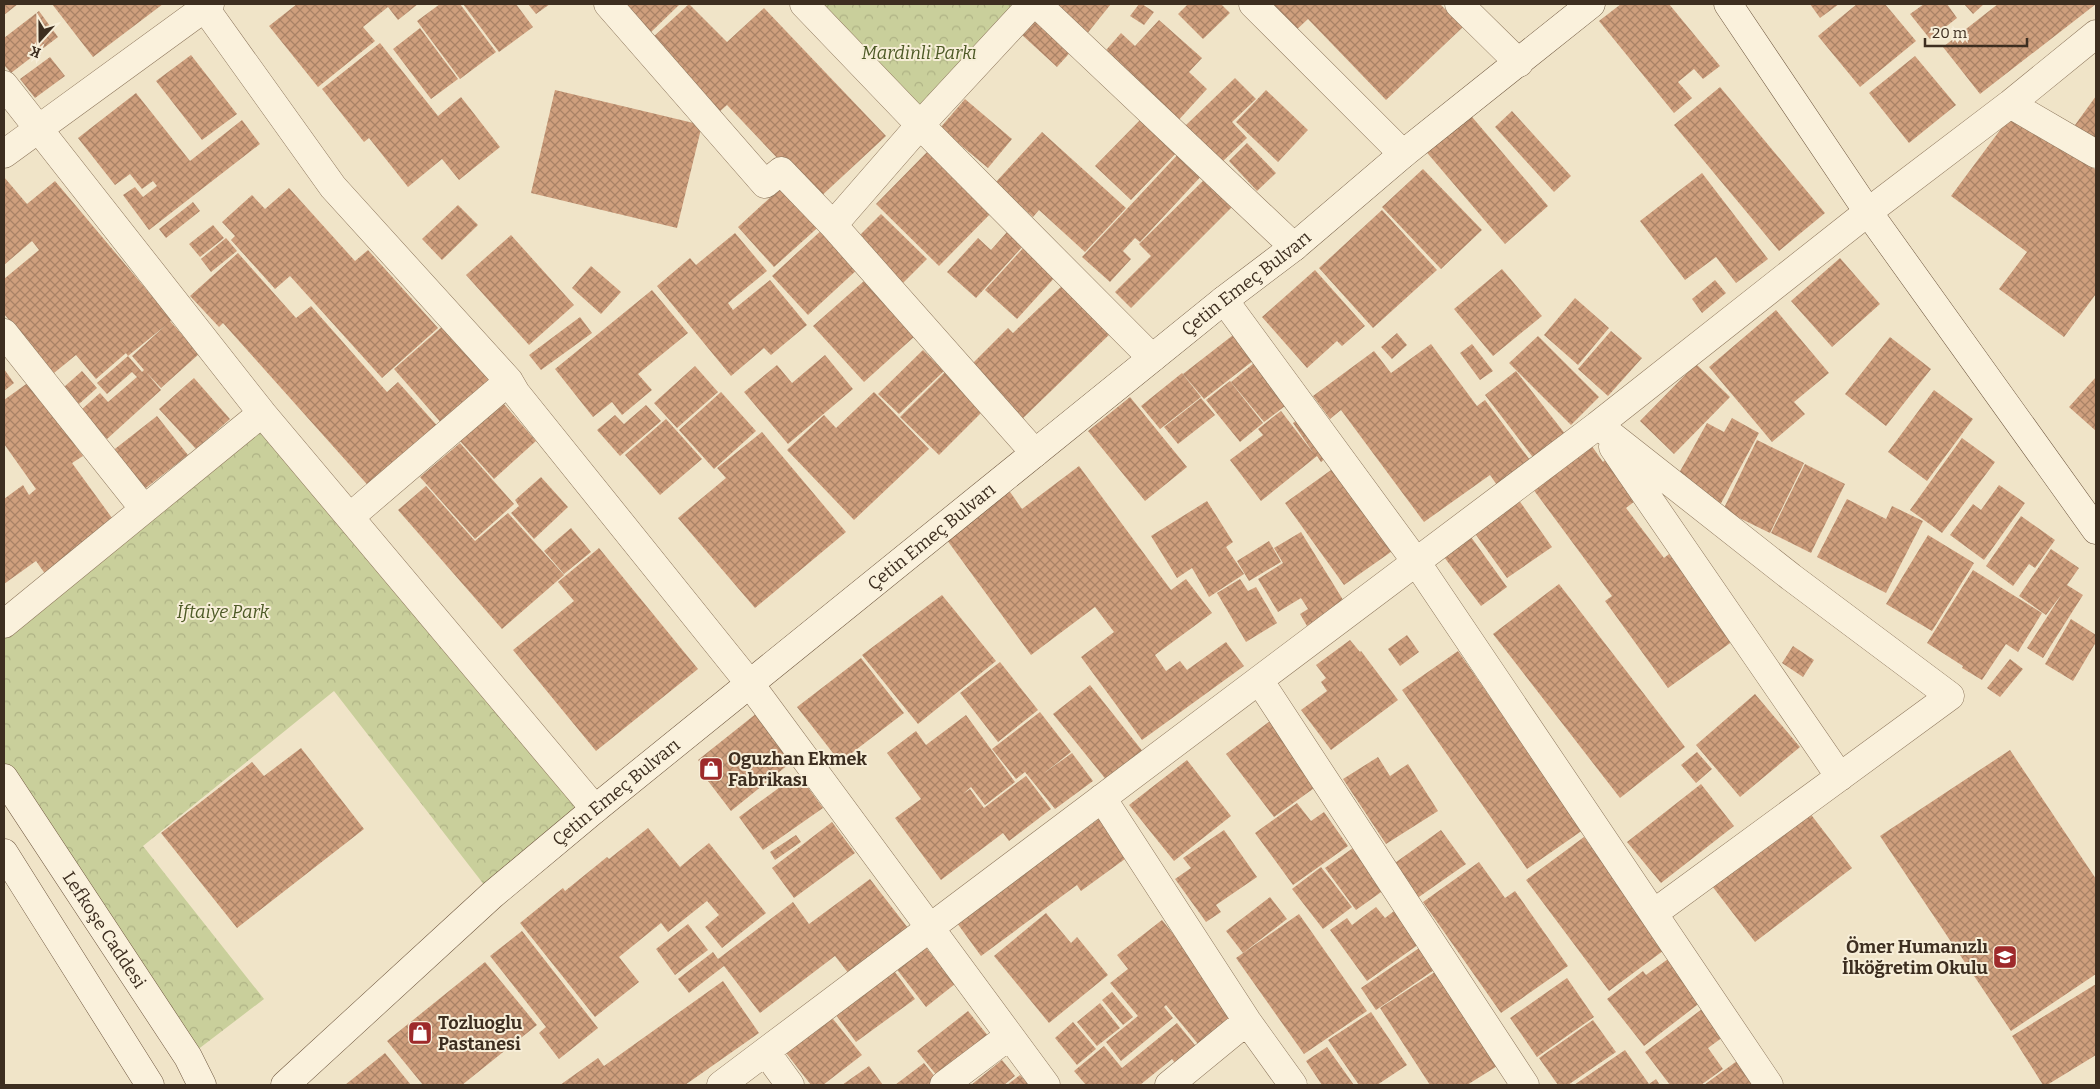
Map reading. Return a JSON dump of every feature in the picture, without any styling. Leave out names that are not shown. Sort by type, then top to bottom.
[{"type":"street","points":[[608,4],[765,184],[781,171],[833,225],[1035,452]]},
{"type":"street","points":[[804,4],[920,125],[1152,358]]},
{"type":"street","points":[[833,225],[920,125],[1032,4]]},
{"type":"street","points":[[1037,4],[1294,248]]},
{"type":"street","points":[[1253,4],[1403,154]]},
{"type":"street","points":[[1459,4],[1518,63]]},
{"type":"street","name":"Çetin Emeç Bulvarı","points":[[285,1085],[492,895],[1035,452],[1224,300],[1294,248],[1403,154],[1591,4]]},
{"type":"street","points":[[1728,4],[1868,212],[2093,515]]},
{"type":"street","points":[[4,154],[205,5],[333,187],[509,381],[516,393],[750,684],[1046,1085]]},
{"type":"street","points":[[721,1085],[1598,425],[1868,212],[2010,104],[2096,34]]},
{"type":"street","points":[[4,85],[262,413],[596,809]]},
{"type":"street","points":[[2010,104],[2096,154]]},
{"type":"street","points":[[1224,300],[1416,563],[1654,912],[1769,1085]]},
{"type":"street","points":[[4,333],[144,509]]},
{"type":"street","points":[[350,517],[509,381]]},
{"type":"street","points":[[4,624],[262,413]]},
{"type":"street","points":[[1598,425],[1840,778]]},
{"type":"street","points":[[1598,425],[1791,577],[1950,696],[1654,912]]},
{"type":"street","points":[[1258,680],[1525,1085]]},
{"type":"street","name":"Lefkoşe Caddesi","points":[[4,778],[188,1057],[202,1085]]},
{"type":"street","points":[[1102,798],[1247,1021],[1293,1085]]},
{"type":"street","points":[[4,854],[150,1085]]},
{"type":"street","points":[[1169,1085],[1247,1021]]},
{"type":"street","points":[[944,1085],[1009,1036]]},
{"type":"street","points":[[766,1052],[790,1085]]},
{"type":"green space","name":"Mardinli Parkı","points":[[804,4],[1032,4],[920,125]]},
{"type":"green space","name":"İftaiye Park","points":[[262,413],[595,809],[492,895],[334,691],[143,846],[264,999],[188,1057],[4,778],[4,624]]},
{"type":"building","points":[[4,4],[18,4],[4,15]]},
{"type":"building","points":[[52,4],[163,4],[93,57]]},
{"type":"building","points":[[297,4],[418,4],[398,20],[388,7],[363,27],[375,41],[318,87],[269,26]]},
{"type":"building","points":[[440,4],[460,4],[496,52],[460,79],[417,21]]},
{"type":"building","points":[[463,4],[516,4],[533,27],[499,52]]},
{"type":"building","points":[[528,4],[550,4],[536,14]]},
{"type":"building","points":[[615,4],[680,4],[647,36]]},
{"type":"building","points":[[689,4],[727,42],[764,8],[886,136],[817,200],[727,105],[718,113],[651,39]]},
{"type":"building","points":[[1055,4],[1111,4],[1086,35]]},
{"type":"building","points":[[1139,4],[1154,12],[1144,25],[1130,16]]},
{"type":"building","points":[[1188,4],[1221,4],[1230,13],[1203,39],[1178,14]]},
{"type":"building","points":[[1265,4],[1440,4],[1463,27],[1386,100],[1308,19],[1293,33]]},
{"type":"building","points":[[1621,4],[1669,4],[1720,66],[1703,79],[1694,69],[1678,82],[1692,98],[1674,113],[1599,21]]},
{"type":"building","points":[[1810,4],[1839,4],[1820,18]]},
{"type":"building","points":[[1857,4],[1885,4],[1916,41],[1860,87],[1818,36]]},
{"type":"building","points":[[1924,4],[1947,4],[1957,18],[1930,39],[1910,14]]},
{"type":"building","points":[[1964,4],[1984,4],[1973,14]]},
{"type":"building","points":[[1998,4],[2096,4],[1980,94],[1943,47]]},
{"type":"building","points":[[39,11],[58,37],[11,73],[4,65],[4,38]]},
{"type":"building","points":[[1038,15],[1075,47],[1057,67],[1021,34]]},
{"type":"building","points":[[1159,20],[1202,58],[1189,72],[1207,89],[1175,124],[1100,57],[1121,33],[1135,46]]},
{"type":"building","points":[[420,28],[458,79],[431,99],[393,49]]},
{"type":"building","points":[[380,43],[438,116],[461,97],[500,147],[459,180],[442,159],[408,187],[369,138],[364,142],[322,89]]},
{"type":"building","points":[[191,55],[237,114],[202,140],[156,81]]},
{"type":"building","points":[[1915,56],[1956,105],[1909,143],[1869,93]]},
{"type":"building","points":[[50,57],[65,76],[35,98],[20,79]]},
{"type":"building","points":[[1235,78],[1256,99],[1232,122],[1247,138],[1220,164],[1184,127]]},
{"type":"building","points":[[1720,87],[1825,213],[1779,251],[1674,125]]},
{"type":"building","points":[[555,90],[702,125],[677,228],[531,193]]},
{"type":"building","points":[[1266,90],[1308,130],[1278,162],[1236,122]]},
{"type":"building","points":[[136,93],[190,161],[242,120],[260,144],[149,230],[123,195],[135,187],[143,197],[157,186],[153,181],[142,189],[130,174],[115,185],[78,138]]},
{"type":"building","points":[[2096,96],[2096,141],[2075,125]]},
{"type":"building","points":[[965,99],[1012,139],[988,168],[940,128]]},
{"type":"building","points":[[2015,110],[2096,170],[2096,294],[2064,337],[1999,289],[2027,252],[1951,196]]},
{"type":"building","points":[[1467,111],[1548,206],[1505,244],[1423,148]]},
{"type":"building","points":[[1512,111],[1571,176],[1554,192],[1495,127]]},
{"type":"building","points":[[1144,116],[1179,150],[1131,200],[1095,166]]},
{"type":"building","points":[[1042,132],[1126,208],[1085,252],[1039,210],[1033,217],[995,183]]},
{"type":"building","points":[[1247,143],[1276,173],[1257,191],[1229,161]]},
{"type":"building","points":[[929,150],[998,206],[939,266],[876,204]]},
{"type":"building","points":[[1182,150],[1205,172],[1140,242],[1135,238],[1123,251],[1131,259],[1110,282],[1082,257]]},
{"type":"building","points":[[1423,169],[1482,230],[1441,269],[1382,207]]},
{"type":"building","points":[[1702,173],[1768,259],[1736,283],[1716,257],[1685,280],[1640,221]]},
{"type":"building","points":[[1208,176],[1235,204],[1131,308],[1115,292],[1151,256],[1139,244]]},
{"type":"building","points":[[4,177],[27,204],[55,181],[199,354],[161,388],[146,372],[161,390],[107,439],[81,410],[100,393],[108,402],[137,377],[132,372],[107,394],[97,383],[128,356],[126,353],[96,379],[76,355],[54,373],[4,314],[4,279],[39,250],[32,241],[4,265]],"holes":[[[166,325],[132,356],[144,370],[142,372],[128,356]]]},
{"type":"building","points":[[787,182],[824,222],[774,267],[738,227]]},
{"type":"building","points":[[289,188],[355,261],[368,250],[438,328],[382,378],[290,276],[275,289],[231,240],[235,236],[222,222],[252,195],[265,209]]},
{"type":"building","points":[[193,202],[200,211],[166,238],[159,229]]},
{"type":"building","points":[[458,205],[478,225],[442,260],[422,239]]},
{"type":"building","points":[[1382,210],[1437,270],[1373,328],[1319,268]]},
{"type":"building","points":[[881,214],[927,259],[897,289],[851,244]]},
{"type":"building","points":[[213,225],[224,238],[200,257],[189,244]]},
{"type":"building","points":[[824,228],[860,267],[808,315],[772,276]]},
{"type":"building","points":[[1007,232],[1023,246],[976,298],[947,272],[978,238],[991,250]]},
{"type":"building","points":[[735,233],[767,271],[728,303],[733,310],[770,280],[807,325],[771,355],[764,348],[731,376],[657,286],[690,258],[696,265]]},
{"type":"building","points":[[511,235],[574,305],[529,345],[466,275]]},
{"type":"building","points":[[226,238],[237,251],[211,272],[201,259]]},
{"type":"building","points":[[1025,246],[1057,275],[1017,319],[985,290]]},
{"type":"building","points":[[238,253],[296,318],[311,306],[387,392],[398,382],[442,431],[373,491],[223,323],[219,327],[190,296]]},
{"type":"building","points":[[1840,258],[1880,304],[1832,347],[1791,301]]},
{"type":"building","points":[[591,266],[621,292],[601,314],[572,288]]},
{"type":"building","points":[[1502,269],[1542,316],[1493,356],[1454,309]]},
{"type":"building","points":[[1315,270],[1365,326],[1342,346],[1337,341],[1307,368],[1262,317]]},
{"type":"building","points":[[1715,280],[1726,293],[1702,313],[1692,299]]},
{"type":"building","points":[[864,281],[915,336],[864,382],[813,326]]},
{"type":"building","points":[[1064,284],[1111,333],[1019,422],[967,369],[1008,328],[1013,333]]},
{"type":"building","points":[[652,290],[688,333],[638,374],[652,390],[622,415],[612,402],[593,417],[555,369]]},
{"type":"building","points":[[1575,298],[1609,328],[1578,365],[1544,335]]},
{"type":"building","points":[[1776,310],[1829,373],[1794,402],[1805,414],[1772,442],[1709,367]]},
{"type":"building","points":[[580,317],[592,333],[541,370],[529,355]]},
{"type":"building","points":[[444,325],[493,381],[443,425],[394,369]]},
{"type":"building","points":[[1611,331],[1642,358],[1608,396],[1578,369]]},
{"type":"building","points":[[1237,332],[1258,357],[1204,399],[1183,374]]},
{"type":"building","points":[[1397,333],[1407,345],[1392,359],[1381,347]]},
{"type":"building","points":[[1538,336],[1599,397],[1571,425],[1509,363]]},
{"type":"building","points":[[1890,337],[1931,369],[1886,426],[1845,394]]},
{"type":"building","points":[[1431,344],[1477,406],[1485,400],[1533,464],[1499,488],[1490,475],[1424,522],[1341,410],[1330,419],[1313,396],[1374,351],[1391,373]]},
{"type":"building","points":[[1472,344],[1493,371],[1480,380],[1460,353]]},
{"type":"building","points":[[923,350],[944,371],[899,414],[878,394]]},
{"type":"building","points":[[825,355],[853,389],[788,444],[744,392],[777,365],[792,383]]},
{"type":"building","points":[[1260,358],[1293,400],[1264,422],[1231,382]]},
{"type":"building","points":[[1696,364],[1730,397],[1674,454],[1640,421]]},
{"type":"building","points":[[695,366],[718,392],[677,428],[654,403]]},
{"type":"building","points":[[950,367],[989,405],[939,455],[900,417]]},
{"type":"building","points":[[4,369],[14,383],[4,391]]},
{"type":"building","points":[[82,371],[97,388],[79,404],[64,387]]},
{"type":"building","points":[[1516,371],[1566,435],[1535,460],[1485,395]]},
{"type":"building","points":[[1182,373],[1201,397],[1160,429],[1141,406]]},
{"type":"building","points":[[2096,377],[2096,431],[2069,407]]},
{"type":"building","points":[[194,378],[230,419],[196,449],[159,409]]},
{"type":"building","points":[[1230,381],[1263,423],[1240,442],[1206,400]]},
{"type":"building","points":[[29,382],[83,456],[72,463],[115,522],[48,578],[36,561],[4,584],[4,499],[23,485],[29,495],[36,489],[4,444],[4,400]]},
{"type":"building","points":[[1934,390],[1973,419],[1927,481],[1888,452]]},
{"type":"building","points":[[721,392],[756,431],[714,469],[679,430]]},
{"type":"building","points":[[874,392],[929,449],[854,520],[787,450],[824,415],[836,428]]},
{"type":"building","points":[[1130,397],[1187,467],[1145,501],[1088,431]]},
{"type":"building","points":[[1201,398],[1215,415],[1178,444],[1164,427]]},
{"type":"building","points":[[503,403],[536,441],[494,479],[460,441]]},
{"type":"building","points":[[646,405],[661,421],[620,456],[597,430],[615,415],[624,424]]},
{"type":"building","points":[[1281,411],[1314,454],[1293,423],[1304,415],[1332,453],[1321,462],[1317,456],[1261,501],[1230,460],[1263,435],[1258,429]]},
{"type":"building","points":[[157,416],[188,455],[142,491],[111,452]]},
{"type":"building","points":[[1732,418],[1759,433],[1719,507],[1674,482],[1707,423],[1724,432]]},
{"type":"building","points":[[666,419],[702,459],[660,495],[625,455]]},
{"type":"building","points":[[762,432],[846,532],[755,608],[678,518],[726,478],[717,468]]},
{"type":"building","points":[[1962,438],[1995,462],[1942,533],[1910,510]]},
{"type":"building","points":[[1757,440],[1804,463],[1770,533],[1723,510]]},
{"type":"building","points":[[1589,442],[1603,462],[1605,460],[1635,501],[1626,508],[1664,558],[1669,554],[1733,641],[1668,688],[1605,601],[1612,596],[1530,485]]},
{"type":"building","points":[[460,443],[514,504],[475,539],[420,477]]},
{"type":"building","points":[[1805,464],[1845,484],[1811,553],[1771,533]]},
{"type":"building","points":[[1338,465],[1398,547],[1344,585],[1285,503]]},
{"type":"building","points":[[1079,466],[1171,590],[1186,579],[1212,613],[1155,655],[1166,671],[1180,661],[1187,670],[1226,642],[1244,666],[1142,740],[1081,657],[1114,632],[1095,607],[1031,655],[944,536],[1008,489],[1022,509]]},
{"type":"building","points":[[541,477],[568,507],[534,539],[511,513],[519,506],[515,500]]},
{"type":"building","points":[[1999,485],[2025,503],[1984,560],[1950,535],[1973,504],[1981,510]]},
{"type":"building","points":[[426,486],[475,541],[508,513],[564,575],[502,629],[398,510]]},
{"type":"building","points":[[1516,496],[1552,547],[1507,578],[1471,528]]},
{"type":"building","points":[[1847,499],[1886,519],[1892,506],[1923,521],[1886,593],[1817,557]]},
{"type":"building","points":[[1207,501],[1233,542],[1226,547],[1244,574],[1209,597],[1192,568],[1177,578],[1151,536]]},
{"type":"building","points":[[2021,516],[2055,540],[2035,568],[2029,564],[2013,586],[1986,566]]},
{"type":"building","points":[[571,528],[591,552],[564,574],[544,551]]},
{"type":"building","points":[[1301,532],[1345,603],[1307,626],[1300,614],[1308,609],[1301,598],[1278,612],[1258,579],[1283,563],[1274,548]]},
{"type":"building","points":[[1928,535],[1974,563],[1932,631],[1886,604]]},
{"type":"building","points":[[1471,537],[1507,587],[1481,606],[1444,557]]},
{"type":"building","points":[[1269,541],[1281,562],[1249,581],[1237,561]]},
{"type":"building","points":[[599,548],[698,669],[596,751],[513,650],[574,601],[558,582]]},
{"type":"building","points":[[2051,549],[2079,568],[2067,585],[2083,595],[2043,658],[2027,648],[2062,594],[2046,615],[2019,596]]},
{"type":"building","points":[[1973,570],[2042,613],[2018,652],[2006,644],[1982,680],[1927,643]]},
{"type":"building","points":[[1240,579],[1248,591],[1256,587],[1277,623],[1246,642],[1217,593]]},
{"type":"building","points":[[1559,584],[1685,747],[1620,798],[1493,634]]},
{"type":"building","points":[[942,595],[996,661],[918,724],[862,655]]},
{"type":"building","points":[[2071,619],[2096,635],[2096,642],[2073,681],[2045,664]]},
{"type":"building","points":[[1407,635],[1419,652],[1400,666],[1388,649]]},
{"type":"building","points":[[1350,640],[1361,651],[1398,700],[1331,750],[1301,710],[1327,691],[1321,682],[1326,678],[1316,665]]},
{"type":"building","points":[[1793,646],[1814,660],[1803,677],[1782,663]]},
{"type":"building","points":[[1458,651],[1583,830],[1527,869],[1402,690]]},
{"type":"building","points":[[861,658],[904,713],[840,762],[797,707]]},
{"type":"building","points":[[2010,659],[2023,669],[2000,697],[1987,688]]},
{"type":"building","points":[[1000,662],[1038,710],[998,742],[960,693]]},
{"type":"building","points":[[1090,685],[1144,753],[1108,782],[1053,714]]},
{"type":"building","points":[[1755,694],[1800,747],[1740,797],[1696,745]]},
{"type":"building","points":[[1040,712],[1071,752],[1043,774],[1072,753],[1093,781],[1055,809],[1025,772],[1016,779],[992,749]]},
{"type":"building","points":[[757,713],[794,760],[731,811],[708,781],[712,778],[698,760]]},
{"type":"building","points":[[966,715],[1015,782],[985,805],[971,787],[963,794],[970,789],[984,808],[1026,776],[1051,809],[1009,841],[1003,833],[941,880],[895,818],[921,799],[887,753],[916,731],[926,745]]},
{"type":"building","points":[[1270,721],[1317,786],[1274,817],[1226,754]]},
{"type":"building","points":[[301,748],[364,829],[237,928],[161,833],[252,762],[264,776]]},
{"type":"building","points":[[2010,750],[2096,879],[2096,974],[2011,1031],[1880,836]]},
{"type":"building","points":[[1697,752],[1712,769],[1696,783],[1681,765]]},
{"type":"building","points":[[1378,757],[1390,776],[1408,764],[1438,811],[1386,844],[1343,779]]},
{"type":"building","points":[[1187,760],[1231,816],[1174,861],[1129,805]]},
{"type":"building","points":[[798,774],[823,808],[763,850],[739,817]]},
{"type":"building","points":[[1701,784],[1734,826],[1661,883],[1627,842]]},
{"type":"building","points":[[1297,803],[1311,821],[1324,812],[1348,846],[1293,885],[1255,833]]},
{"type":"building","points":[[1806,808],[1852,868],[1755,942],[1709,882]]},
{"type":"building","points":[[1100,818],[1129,856],[1081,891],[1077,885],[981,956],[957,923]]},
{"type":"building","points":[[832,822],[855,853],[794,898],[772,868]]},
{"type":"building","points":[[648,828],[680,867],[709,843],[766,913],[722,948],[705,927],[719,915],[707,901],[668,932],[661,923],[619,957],[639,982],[595,1017],[520,923],[563,888],[565,891],[607,857],[609,859]]},
{"type":"building","points":[[1224,830],[1257,877],[1216,905],[1221,912],[1206,922],[1175,879],[1191,868],[1183,858]]},
{"type":"building","points":[[1441,830],[1466,864],[1416,899],[1392,865]]},
{"type":"building","points":[[796,835],[801,842],[775,860],[770,852]]},
{"type":"building","points":[[1584,837],[1667,948],[1609,991],[1526,880]]},
{"type":"building","points":[[1353,848],[1384,890],[1356,910],[1325,868]]},
{"type":"building","points":[[1479,862],[1505,898],[1515,891],[1568,966],[1501,1013],[1423,902]]},
{"type":"building","points":[[1321,867],[1352,907],[1323,929],[1292,889]]},
{"type":"building","points":[[870,879],[908,928],[849,974],[835,956],[760,1013],[724,966],[689,993],[678,979],[713,952],[718,959],[793,902],[809,924]]},
{"type":"building","points":[[1270,897],[1287,919],[1243,953],[1226,931]]},
{"type":"building","points":[[1376,907],[1385,918],[1398,908],[1422,942],[1367,981],[1330,930],[1347,918],[1352,925]]},
{"type":"building","points":[[1046,913],[1071,943],[1077,937],[1108,975],[1049,1023],[994,956]]},
{"type":"building","points":[[1299,914],[1367,1011],[1304,1054],[1236,958]]},
{"type":"building","points":[[1162,920],[1237,1013],[1198,1044],[1166,1005],[1164,1007],[1173,1018],[1121,1061],[1106,1042],[1138,1016],[1110,983],[1128,969],[1117,955]]},
{"type":"building","points":[[688,924],[708,950],[675,975],[656,949]]},
{"type":"building","points":[[522,931],[598,1028],[559,1059],[539,1033],[546,1027],[490,956]]},
{"type":"building","points":[[924,945],[955,984],[926,1007],[895,967]]},
{"type":"building","points":[[1422,946],[1437,968],[1376,1010],[1361,988]]},
{"type":"building","points":[[1668,959],[1701,1002],[1644,1046],[1607,999],[1643,971],[1646,975]]},
{"type":"building","points":[[485,962],[537,1025],[462,1085],[423,1085],[387,1041]]},
{"type":"building","points":[[889,964],[915,999],[856,1042],[830,1007]]},
{"type":"building","points":[[1441,968],[1502,1063],[1467,1085],[1430,1085],[1380,1008]]},
{"type":"building","points":[[1567,978],[1594,1017],[1537,1057],[1510,1018]]},
{"type":"building","points":[[723,981],[759,1033],[685,1085],[560,1085],[598,1058],[604,1066]]},
{"type":"building","points":[[2096,984],[2096,1055],[2047,1085],[2043,1085],[2012,1036]]},
{"type":"building","points":[[1112,992],[1133,1017],[1123,1025],[1102,1000]]},
{"type":"building","points":[[1100,1003],[1120,1028],[1097,1046],[1077,1022]]},
{"type":"building","points":[[1702,1009],[1723,1037],[1708,1048],[1723,1069],[1701,1085],[1670,1085],[1645,1052]]},
{"type":"building","points":[[968,1011],[993,1042],[942,1082],[917,1051]]},
{"type":"building","points":[[1371,1012],[1407,1065],[1377,1085],[1359,1085],[1328,1040]]},
{"type":"building","points":[[829,1014],[862,1055],[823,1085],[811,1085],[783,1049]]},
{"type":"building","points":[[1593,1020],[1616,1052],[1568,1085],[1558,1085],[1539,1058]]},
{"type":"building","points":[[1073,1022],[1096,1049],[1077,1065],[1055,1038]]},
{"type":"building","points":[[1177,1023],[1199,1050],[1178,1067],[1172,1059],[1140,1085],[1086,1085],[1074,1071],[1104,1046],[1122,1068]]},
{"type":"building","points":[[1327,1047],[1354,1085],[1322,1085],[1306,1061]]},
{"type":"building","points":[[1625,1050],[1649,1084],[1656,1079],[1660,1085],[1574,1085]]},
{"type":"building","points":[[385,1053],[411,1085],[345,1085]]},
{"type":"building","points":[[1002,1060],[1015,1076],[1004,1085],[971,1085]]},
{"type":"building","points":[[1737,1061],[1755,1085],[1704,1085]]},
{"type":"building","points":[[924,1063],[940,1083],[937,1085],[895,1085]]},
{"type":"building","points":[[869,1066],[883,1085],[842,1085]]},
{"type":"building","points":[[1020,1075],[1029,1085],[1007,1085]]},
{"type":"place","name":"Oguzhan Ekmek Fabrikası","points":[[711,769]]},
{"type":"place","name":"Ömer Humanızlı İlköğretim Okulu","points":[[2005,957]]},
{"type":"place","name":"Tozluoglu Pastanesi","points":[[420,1033]]}]
